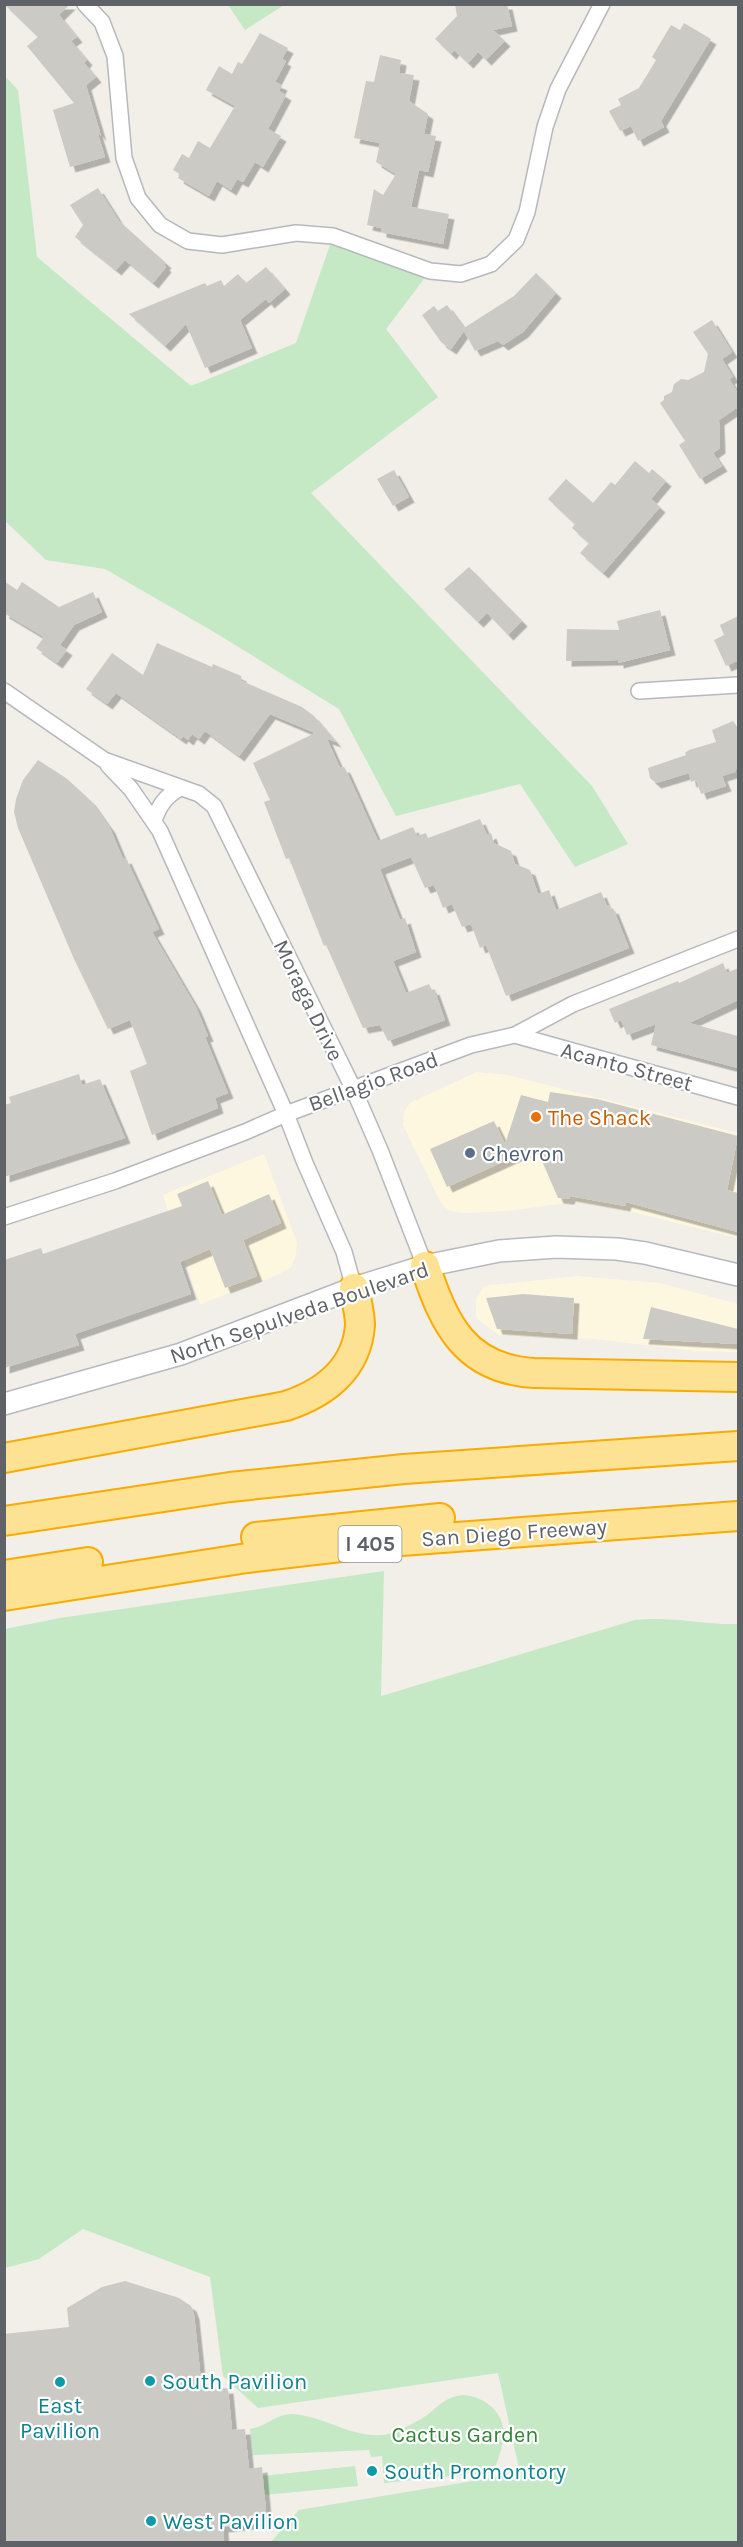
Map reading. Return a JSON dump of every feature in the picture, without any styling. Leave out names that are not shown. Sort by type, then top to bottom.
[{"type":"highway","points":[[425,1266],[436,1300],[462,1343],[503,1368],[534,1372],[738,1377]]},
{"type":"highway","points":[[4,1458],[286,1406],[308,1399],[328,1387],[344,1370],[354,1353],[360,1324],[354,1288]]},
{"type":"highway","points":[[4,1521],[230,1487],[392,1470],[738,1446]]},
{"type":"highway","points":[[4,1575],[206,1543],[398,1521],[738,1497]]},
{"type":"highway","name":"San Diego Freeway","points":[[4,1596],[247,1558],[375,1543],[738,1516]]},
{"type":"main road","name":"North Sepulveda Boulevard","points":[[4,1404],[181,1354],[354,1288],[425,1266],[520,1249],[591,1248],[645,1253],[738,1275]]},
{"type":"street","points":[[85,4],[102,22],[115,56],[120,89],[124,158],[138,198],[160,225],[188,241],[222,245],[296,233],[333,236],[430,271],[461,274],[491,264],[516,240],[528,212],[545,127],[558,89],[602,4]]},
{"type":"street","points":[[639,691],[738,685]]},
{"type":"street","name":"Moraga Drive","points":[[4,691],[104,760],[131,789],[154,820],[286,1114],[344,1252],[354,1288]]},
{"type":"street","name":"Moraga Drive","points":[[104,760],[199,794],[213,806],[353,1088],[425,1266]]},
{"type":"street","points":[[154,820],[159,806],[170,793],[180,788]]},
{"type":"street","name":"Bellagio Road","points":[[4,1217],[116,1181],[353,1088],[471,1045],[515,1035],[573,1004],[738,939]]},
{"type":"street","name":"Acanto Street","points":[[515,1035],[738,1097]]},
{"type":"shaded area","points":[[477,1072],[507,1075],[738,1133],[738,1238],[632,1212],[575,1202],[506,1211],[463,1213],[448,1210],[441,1203],[403,1125],[404,1112],[410,1103]]},
{"type":"shaded area","points":[[264,1154],[297,1243],[296,1255],[291,1267],[277,1275],[200,1304],[163,1195]]},
{"type":"shaded area","points":[[577,1276],[659,1283],[738,1304],[738,1352],[697,1351],[594,1339],[499,1335],[476,1318],[476,1299],[484,1286]]},
{"type":"green space","points":[[228,5],[284,5],[245,30]]},
{"type":"green space","points":[[4,75],[18,90],[37,257],[191,386],[296,343],[333,236],[430,271],[386,329],[438,397],[311,493],[592,786],[628,844],[575,867],[520,784],[396,816],[339,709],[214,632],[105,569],[46,560],[5,521]]},
{"type":"green space","points":[[384,1571],[381,1696],[635,1620],[661,1619],[738,1624],[738,2542],[271,2542],[299,2510],[520,2473],[498,2373],[258,2408],[223,2376],[210,2277],[83,2229],[39,2259],[5,2268],[5,1629],[60,1618]]},
{"type":"green space","name":"Cactus Garden","points":[[464,2395],[487,2403],[502,2422],[502,2443],[494,2472],[384,2483],[382,2456],[371,2457],[369,2450],[253,2455],[250,2429],[287,2414],[304,2416],[360,2433],[383,2435],[416,2422],[450,2398]]},
{"type":"green space","points":[[355,2466],[358,2486],[264,2495],[262,2476]]},
{"type":"building","points":[[4,4],[70,4],[59,15],[77,37],[71,41],[87,60],[84,63],[96,77],[86,85],[105,157],[70,167],[53,110],[74,103],[27,46],[38,37]]},
{"type":"building","points":[[455,4],[507,4],[512,26],[493,30],[505,41],[486,60],[478,52],[468,63],[454,50],[451,54],[435,39],[457,16]]},
{"type":"building","points":[[684,23],[711,39],[661,121],[664,127],[638,141],[631,126],[620,131],[609,111],[621,105],[618,99],[639,88],[656,60],[652,57],[671,25],[680,30]]},
{"type":"building","points":[[260,33],[288,48],[282,59],[286,61],[275,82],[282,85],[279,91],[286,95],[268,129],[281,136],[263,167],[255,162],[243,182],[237,179],[231,190],[217,181],[209,196],[178,178],[180,174],[173,170],[182,154],[189,158],[198,141],[210,148],[235,106],[206,90],[219,66],[232,74],[238,62],[242,64]]},
{"type":"building","points":[[380,55],[401,60],[399,73],[414,75],[409,101],[428,114],[424,134],[436,136],[428,172],[419,170],[411,207],[449,214],[443,244],[381,232],[381,228],[367,225],[374,189],[383,195],[396,174],[376,162],[380,143],[354,138],[366,81],[374,82]]},
{"type":"building","points":[[98,188],[119,221],[166,263],[164,265],[166,267],[153,283],[125,260],[116,270],[75,237],[83,225],[70,205]]},
{"type":"building","points":[[266,267],[285,289],[269,303],[266,299],[240,320],[252,348],[205,368],[186,324],[165,346],[129,314],[205,283],[207,286],[221,280],[224,286],[238,274],[246,283]]},
{"type":"building","points":[[536,273],[556,293],[523,332],[503,345],[498,341],[475,351],[464,331],[451,349],[441,342],[422,315],[434,306],[438,311],[447,305],[464,328],[514,296]]},
{"type":"building","points":[[712,320],[732,352],[722,359],[733,377],[729,379],[738,393],[738,407],[719,420],[720,448],[713,453],[722,466],[700,479],[679,445],[685,441],[660,403],[664,400],[664,396],[672,392],[674,384],[681,379],[688,380],[704,372],[708,354],[693,332]]},
{"type":"building","points":[[635,461],[649,473],[652,469],[666,481],[651,499],[660,507],[603,573],[580,553],[589,543],[572,528],[575,524],[548,499],[566,479],[593,503],[611,482],[615,485]]},
{"type":"building","points":[[394,470],[409,497],[393,506],[377,479]]},
{"type":"building","points":[[469,567],[522,621],[508,635],[487,613],[478,622],[444,589]]},
{"type":"building","points":[[4,581],[17,590],[22,582],[59,607],[93,592],[102,612],[74,625],[60,645],[67,650],[57,663],[36,648],[44,637],[4,613]]},
{"type":"building","points":[[660,610],[670,650],[618,663],[618,660],[566,661],[567,629],[619,630],[617,621]]},
{"type":"building","points":[[738,616],[738,664],[737,661],[726,666],[714,640],[724,635],[720,625]]},
{"type":"building","points":[[157,643],[212,667],[213,664],[241,676],[242,681],[302,707],[314,716],[336,742],[327,739],[340,768],[344,767],[346,770],[378,841],[413,827],[417,836],[426,833],[428,838],[480,819],[487,835],[491,833],[494,843],[511,851],[515,864],[530,870],[538,894],[549,890],[556,910],[601,892],[607,906],[613,908],[629,948],[506,996],[486,945],[480,948],[471,924],[462,927],[452,904],[443,908],[434,885],[425,888],[411,857],[380,869],[400,920],[405,918],[416,952],[393,961],[406,993],[429,984],[432,990],[434,989],[445,1020],[388,1041],[380,1025],[363,1028],[326,945],[324,946],[289,858],[286,859],[264,802],[270,800],[253,763],[315,733],[270,714],[239,756],[205,731],[199,739],[192,734],[188,740],[183,736],[181,739],[116,693],[107,704],[86,689],[112,653],[143,675]]},
{"type":"building","points":[[733,721],[738,728],[738,764],[735,772],[722,776],[726,786],[701,794],[696,780],[691,782],[689,773],[656,783],[650,778],[648,768],[686,755],[685,753],[689,750],[716,742],[712,730]]},
{"type":"building","points":[[38,760],[66,778],[90,800],[110,828],[123,859],[126,858],[159,929],[152,932],[196,1007],[208,1036],[205,1037],[228,1093],[215,1098],[218,1108],[152,1135],[130,1071],[147,1064],[130,1020],[108,1029],[74,959],[18,828],[14,812],[16,799],[23,780]]},
{"type":"building","points":[[723,963],[727,973],[738,968],[738,1000],[689,1023],[738,1036],[738,1068],[651,1045],[656,1024],[627,1035],[621,1020],[615,1023],[609,1009],[678,981],[679,983]]},
{"type":"building","points":[[79,1074],[82,1085],[100,1079],[125,1138],[4,1177],[4,1105],[11,1103],[9,1097]]},
{"type":"building","points":[[550,1092],[597,1099],[738,1136],[727,1190],[738,1193],[738,1232],[626,1202],[625,1206],[570,1196],[569,1199],[558,1198],[536,1147],[447,1187],[430,1149],[494,1121],[505,1144],[521,1095],[548,1102]]},
{"type":"building","points":[[208,1181],[222,1215],[269,1194],[281,1223],[243,1240],[257,1276],[225,1288],[210,1249],[180,1262],[191,1294],[75,1334],[79,1345],[4,1368],[4,1260],[41,1248],[43,1254],[182,1206],[177,1194]]},
{"type":"building","points":[[523,1294],[574,1298],[572,1334],[497,1329],[486,1298]]},
{"type":"building","points":[[651,1307],[738,1329],[738,1344],[643,1339]]},
{"type":"building","points":[[125,2281],[179,2298],[191,2306],[194,2314],[202,2390],[228,2388],[232,2430],[245,2429],[249,2469],[262,2467],[267,2522],[223,2527],[224,2542],[4,2542],[4,2334],[69,2327],[67,2308],[102,2287]]},
{"type":"place","name":"The Shack","points":[[536,1117]]},
{"type":"place","name":"Chevron","points":[[470,1153]]},
{"type":"place","name":"South Pavilion","points":[[150,2381]]},
{"type":"place","name":"East Pavilion","points":[[60,2382]]},
{"type":"place","name":"South Promontory","points":[[372,2471]]},
{"type":"place","name":"West Pavilion","points":[[151,2521]]}]
